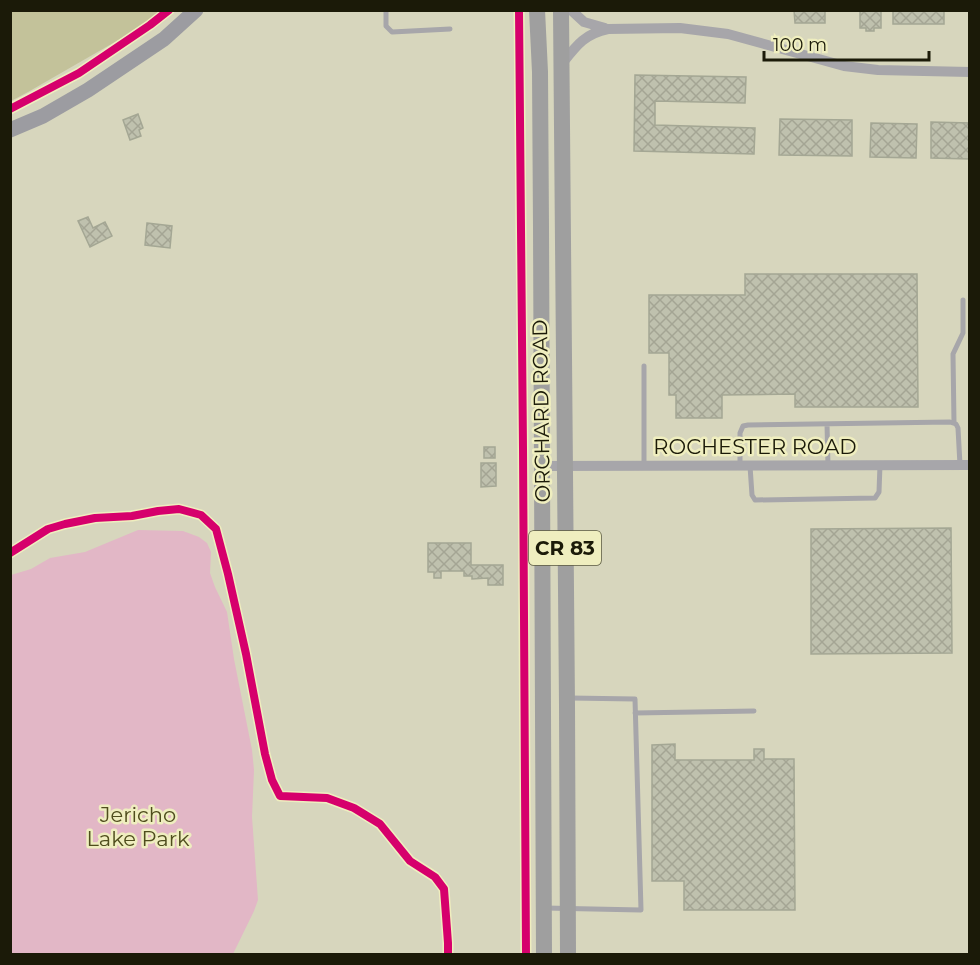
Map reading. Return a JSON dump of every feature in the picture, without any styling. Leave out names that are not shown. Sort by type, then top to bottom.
[{"type":"main road","points":[[10,130],[43,116],[88,90],[164,39],[196,10]]},
{"type":"main road","name":"ORCHARD ROAD","points":[[537,10],[540,83],[544,954]]},
{"type":"main road","name":"ORCHARD ROAD","points":[[561,10],[568,954]]},
{"type":"street","points":[[571,10],[584,22],[608,29]]},
{"type":"street","points":[[561,65],[587,36],[597,31],[680,28],[728,34],[844,66],[878,70],[969,72]]},
{"type":"street","name":"ROCHESTER ROAD","points":[[541,466],[964,465]]},
{"type":"lane","points":[[386,10],[386,26],[392,32],[450,29]]},
{"type":"lane","points":[[963,300],[963,333],[953,354],[954,423],[958,428],[964,465]]},
{"type":"lane","points":[[644,366],[644,466]]},
{"type":"lane","points":[[880,465],[879,492],[875,498],[755,500],[745,466],[740,433],[743,426],[748,425],[954,423]]},
{"type":"lane","points":[[827,424],[828,466]]},
{"type":"lane","points":[[544,908],[641,910],[634,699],[567,698]]},
{"type":"lane","points":[[635,713],[754,711]]},
{"type":"green space","points":[[11,10],[164,11],[134,31],[11,101]]},
{"type":"shaded area","name":"Jericho Lake Park","points":[[138,530],[183,531],[207,543],[211,552],[210,573],[227,612],[252,750],[254,770],[252,817],[258,900],[233,954],[11,954],[11,575],[31,569],[50,558],[85,552]]},
{"type":"building","points":[[794,10],[825,10],[825,23],[795,23]]},
{"type":"building","points":[[860,10],[881,10],[881,28],[866,31],[866,28],[860,28]]},
{"type":"building","points":[[893,10],[944,10],[944,24],[893,24]]},
{"type":"building","points":[[635,75],[746,77],[745,103],[655,101],[655,125],[755,128],[754,154],[634,151]]},
{"type":"building","points":[[138,114],[143,128],[139,130],[141,136],[130,140],[123,120]]},
{"type":"building","points":[[780,119],[852,120],[852,156],[779,155]]},
{"type":"building","points":[[931,122],[970,123],[970,159],[931,158]]},
{"type":"building","points":[[871,123],[917,124],[916,158],[870,157]]},
{"type":"building","points":[[88,217],[93,228],[105,222],[112,236],[90,247],[78,221]]},
{"type":"building","points":[[147,223],[172,226],[170,248],[145,245]]},
{"type":"building","points":[[745,274],[917,274],[918,407],[795,407],[795,394],[722,395],[722,418],[676,418],[676,395],[669,395],[669,353],[649,353],[649,295],[745,295]]},
{"type":"building","points":[[484,447],[495,447],[495,458],[484,458]]},
{"type":"building","points":[[481,463],[496,463],[496,486],[481,487]]},
{"type":"building","points":[[951,528],[952,653],[811,654],[811,529]]},
{"type":"building","points":[[428,543],[471,543],[471,565],[503,565],[503,585],[488,585],[488,578],[472,579],[472,576],[464,576],[464,571],[441,571],[441,578],[434,578],[434,572],[428,572]]},
{"type":"building","points":[[675,744],[675,760],[754,760],[754,749],[764,749],[764,759],[794,759],[795,910],[684,910],[684,881],[652,881],[652,745]]},
{"type":"cycle path","points":[[10,109],[79,73],[169,10]]},
{"type":"cycle path","points":[[519,10],[526,954]]},
{"type":"cycle path","points":[[10,553],[48,529],[95,518],[132,516],[179,509],[201,515],[216,529],[246,654],[265,754],[272,780],[280,796],[327,798],[354,808],[380,824],[410,861],[435,877],[444,889],[448,954]]}]
